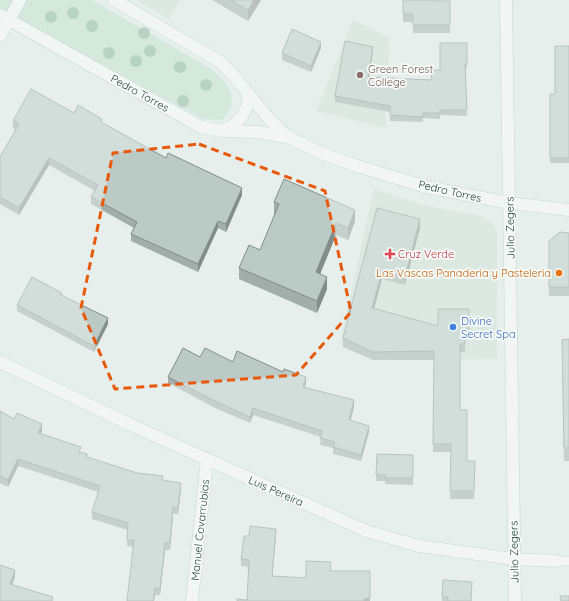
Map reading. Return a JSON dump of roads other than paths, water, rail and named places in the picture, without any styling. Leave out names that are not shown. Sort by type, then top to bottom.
[{"type":"street","points":[[0,36],[4,18],[20,0]]},
{"type":"street","name":"Pedro Torres","points":[[114,0],[219,61],[232,72],[266,118],[290,138],[321,153],[378,173],[426,187],[510,203],[569,210]]},
{"type":"street","name":"Julio Zegers","points":[[506,0],[515,601]]},
{"type":"street","name":"Pedro Torres","points":[[4,18],[201,127],[221,131],[259,132],[290,138]]},
{"type":"street","points":[[221,131],[237,123],[243,116],[248,101],[248,93]]},
{"type":"street","name":"Luis Pereira","points":[[0,362],[207,459],[366,531],[419,546],[514,559],[556,561]]},
{"type":"street","name":"Manuel Covarrubias","points":[[192,601],[207,459]]},
{"type":"lane","name":"Luis Pereira","points":[[556,561],[569,561]]},
{"type":"place","name":"Green Forest College","points":[[360,75]]},
{"type":"place","name":"Cruz Verde","points":[[390,254]]},
{"type":"place","name":"Las Vascas Panaderia y Pasteleria","points":[[559,273]]},
{"type":"place","name":"Divine Secret Spa","points":[[453,327]]}]
